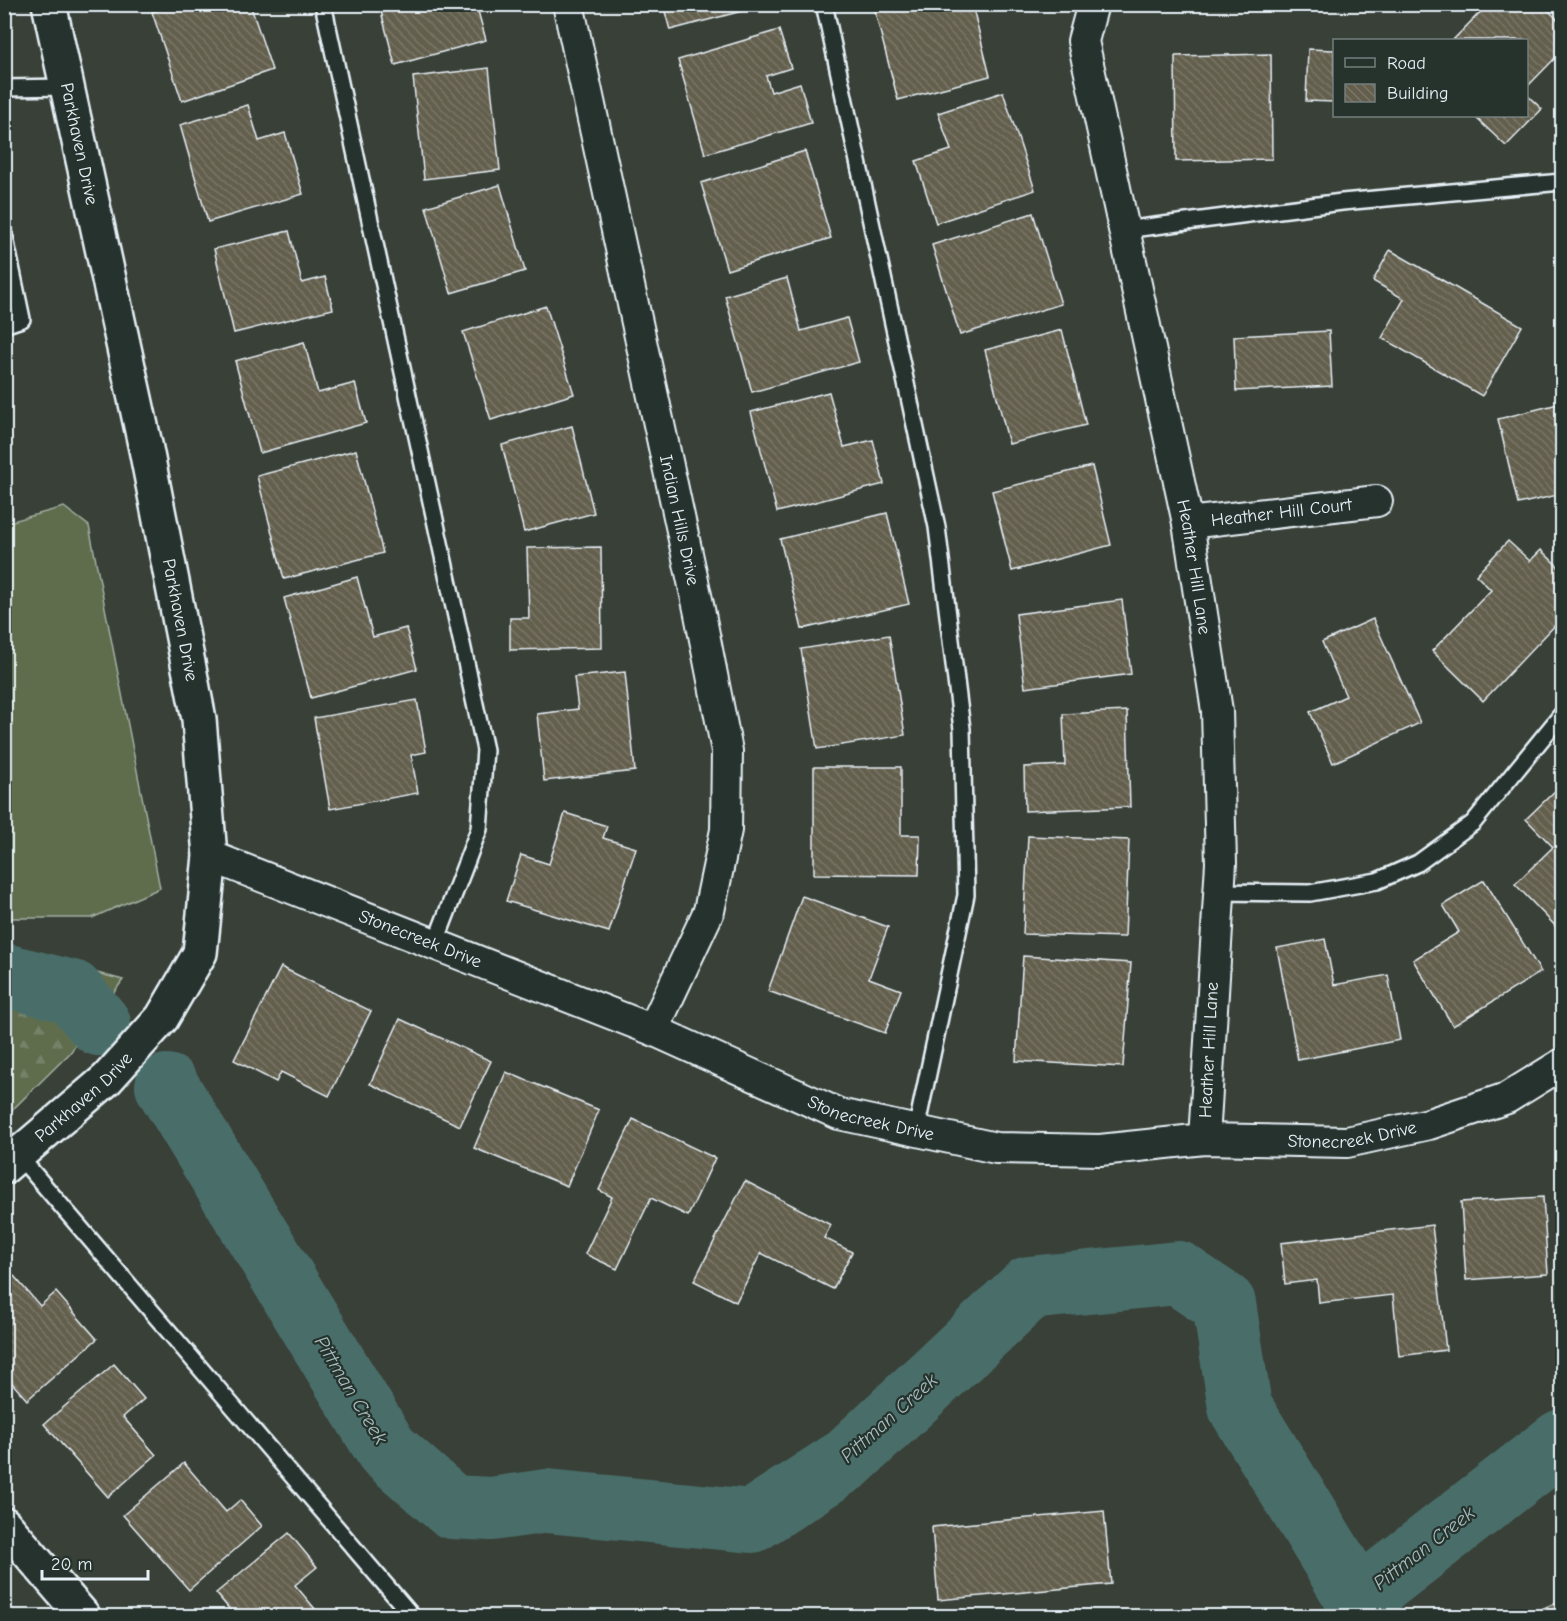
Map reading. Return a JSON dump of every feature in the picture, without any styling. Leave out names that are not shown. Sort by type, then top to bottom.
[{"type":"street","name":"Parkhaven Drive","points":[[11,1161],[107,1079],[162,1018],[200,953],[210,856],[199,719],[146,449],[49,4]]},
{"type":"street","name":"Indian Hills Drive","points":[[568,4],[699,609],[727,750],[726,830],[709,911],[653,1030]]},
{"type":"street","name":"Heather Hill Lane","points":[[1093,4],[1083,41],[1188,523],[1217,711],[1221,863],[1204,1139]]},
{"type":"street","name":"Heather Hill Court","points":[[1188,523],[1377,501]]},
{"type":"street","name":"Stonecreek Drive","points":[[210,856],[653,1030],[839,1114],[996,1148],[1100,1150],[1204,1139],[1347,1142],[1429,1124],[1506,1098],[1563,1064]]},
{"type":"street","points":[[4,1524],[83,1617]]},
{"type":"lane","points":[[323,4],[485,750],[479,829],[435,944]]},
{"type":"lane","points":[[824,4],[936,526],[962,729],[966,895],[916,1130]]},
{"type":"lane","points":[[4,88],[67,87]]},
{"type":"lane","points":[[1124,230],[1342,202],[1563,182]]},
{"type":"lane","points":[[4,233],[22,319],[4,325]]},
{"type":"lane","points":[[1219,892],[1310,893],[1377,881],[1418,863],[1473,823],[1563,714]]},
{"type":"lane","points":[[11,1161],[412,1617]]},
{"type":"green space","points":[[64,507],[89,526],[160,888],[92,918],[5,918],[5,523]]},
{"type":"green space","points":[[4,948],[123,980],[70,1053],[8,1114],[4,1112]]},
{"type":"building","points":[[173,4],[250,4],[272,70],[182,101],[152,12]]},
{"type":"building","points":[[379,4],[476,4],[486,40],[395,65]]},
{"type":"building","points":[[663,4],[744,4],[746,10],[670,30]]},
{"type":"building","points":[[873,4],[972,4],[990,76],[898,100]]},
{"type":"building","points":[[1488,4],[1542,4],[1562,24],[1562,51],[1528,86],[1528,39],[1454,39]]},
{"type":"building","points":[[779,30],[791,68],[766,76],[771,92],[800,83],[811,123],[705,154],[678,60]]},
{"type":"building","points":[[1308,49],[1333,50],[1333,102],[1306,101]]},
{"type":"building","points":[[1271,54],[1272,159],[1176,161],[1175,56]]},
{"type":"building","points":[[489,68],[500,170],[424,179],[413,77]]},
{"type":"building","points":[[1003,92],[1035,190],[936,223],[916,161],[951,150],[938,113]]},
{"type":"building","points":[[1528,96],[1542,109],[1506,146],[1475,117],[1528,117]]},
{"type":"building","points":[[248,105],[259,141],[285,133],[303,194],[208,222],[180,125]]},
{"type":"building","points":[[805,151],[831,238],[727,270],[701,183]]},
{"type":"building","points":[[500,185],[525,271],[451,293],[426,207]]},
{"type":"building","points":[[1033,213],[1061,304],[960,335],[932,245]]},
{"type":"building","points":[[289,231],[302,283],[325,277],[333,309],[234,333],[214,249]]},
{"type":"building","points":[[1390,250],[1522,326],[1482,396],[1382,338],[1404,299],[1373,281]]},
{"type":"building","points":[[787,278],[801,331],[847,318],[859,362],[752,392],[725,296]]},
{"type":"building","points":[[546,306],[574,394],[491,420],[463,332]]},
{"type":"building","points":[[1062,330],[1086,425],[1009,444],[985,350]]},
{"type":"building","points":[[1329,331],[1332,386],[1236,391],[1234,336]]},
{"type":"building","points":[[304,342],[318,393],[355,383],[366,423],[260,453],[235,361]]},
{"type":"building","points":[[829,392],[844,447],[873,440],[884,484],[777,512],[751,412]]},
{"type":"building","points":[[1562,403],[1562,494],[1518,504],[1498,419]]},
{"type":"building","points":[[572,426],[594,513],[524,532],[502,445]]},
{"type":"building","points":[[356,450],[383,553],[284,579],[257,476]]},
{"type":"building","points":[[1092,466],[1111,545],[1012,571],[992,491]]},
{"type":"building","points":[[887,513],[909,604],[802,629],[780,539]]},
{"type":"building","points":[[1508,541],[1530,561],[1541,550],[1562,570],[1562,618],[1483,701],[1432,651],[1491,590],[1476,575]]},
{"type":"building","points":[[601,547],[602,648],[510,650],[510,618],[529,618],[527,548]]},
{"type":"building","points":[[357,577],[373,637],[406,628],[417,669],[311,698],[284,598]]},
{"type":"building","points":[[1122,600],[1131,674],[1025,688],[1016,614]]},
{"type":"building","points":[[1373,619],[1420,723],[1333,763],[1310,712],[1346,696],[1322,642]]},
{"type":"building","points":[[889,635],[905,735],[817,749],[801,649]]},
{"type":"building","points":[[625,672],[635,771],[544,781],[537,714],[578,709],[574,677]]},
{"type":"building","points":[[417,700],[426,752],[411,755],[418,793],[330,809],[314,718]]},
{"type":"building","points":[[1127,711],[1130,807],[1025,811],[1024,767],[1065,765],[1063,714]]},
{"type":"building","points":[[814,767],[901,767],[901,835],[920,835],[919,875],[814,874]]},
{"type":"building","points":[[1559,787],[1562,790],[1562,933],[1515,884],[1553,847],[1526,819]]},
{"type":"building","points":[[565,813],[607,826],[603,838],[636,848],[609,932],[506,901],[521,855],[549,864]]},
{"type":"building","points":[[1028,836],[1129,840],[1125,937],[1023,934]]},
{"type":"building","points":[[1484,880],[1541,972],[1453,1026],[1413,960],[1459,932],[1443,905]]},
{"type":"building","points":[[802,896],[888,927],[869,978],[901,990],[885,1033],[768,991]]},
{"type":"building","points":[[1325,939],[1334,985],[1388,975],[1400,1040],[1298,1060],[1277,948]]},
{"type":"building","points":[[1023,956],[1131,963],[1123,1067],[1016,1061]]},
{"type":"building","points":[[281,967],[371,1011],[329,1096],[281,1072],[276,1082],[234,1060]]},
{"type":"building","points":[[400,1019],[491,1061],[460,1126],[370,1084]]},
{"type":"building","points":[[506,1072],[599,1110],[567,1186],[474,1148]]},
{"type":"building","points":[[633,1119],[715,1158],[688,1216],[651,1198],[617,1269],[585,1254],[612,1197],[599,1190]]},
{"type":"building","points":[[745,1181],[831,1225],[824,1238],[852,1252],[833,1289],[761,1253],[736,1302],[694,1281]]},
{"type":"building","points":[[1543,1197],[1548,1274],[1466,1280],[1461,1202]]},
{"type":"building","points":[[1432,1225],[1446,1350],[1399,1356],[1393,1295],[1319,1303],[1317,1280],[1285,1284],[1281,1243]]},
{"type":"building","points":[[7,1268],[40,1306],[56,1292],[97,1339],[27,1400],[4,1374],[4,1270]]},
{"type":"building","points":[[114,1364],[144,1399],[123,1417],[156,1455],[108,1497],[44,1424]]},
{"type":"building","points":[[184,1463],[226,1512],[240,1500],[262,1526],[189,1590],[123,1515]]},
{"type":"building","points":[[1104,1511],[1111,1584],[938,1600],[932,1527]]},
{"type":"building","points":[[289,1533],[317,1567],[295,1585],[321,1616],[235,1616],[216,1593]]},
{"type":"building","points":[[1562,1600],[1562,1616],[1526,1616]]},
{"type":"waterway","name":"Pittman Creek","points":[[4,975],[72,992],[99,1024]]},
{"type":"waterway","name":"Pittman Creek","points":[[167,1086],[387,1450],[452,1507],[491,1509],[547,1501],[752,1521],[846,1460],[1029,1288],[1178,1273],[1224,1304],[1240,1407],[1358,1600],[1562,1441]]},
{"type":"waterway","points":[[1343,1616],[1358,1600]]}]
